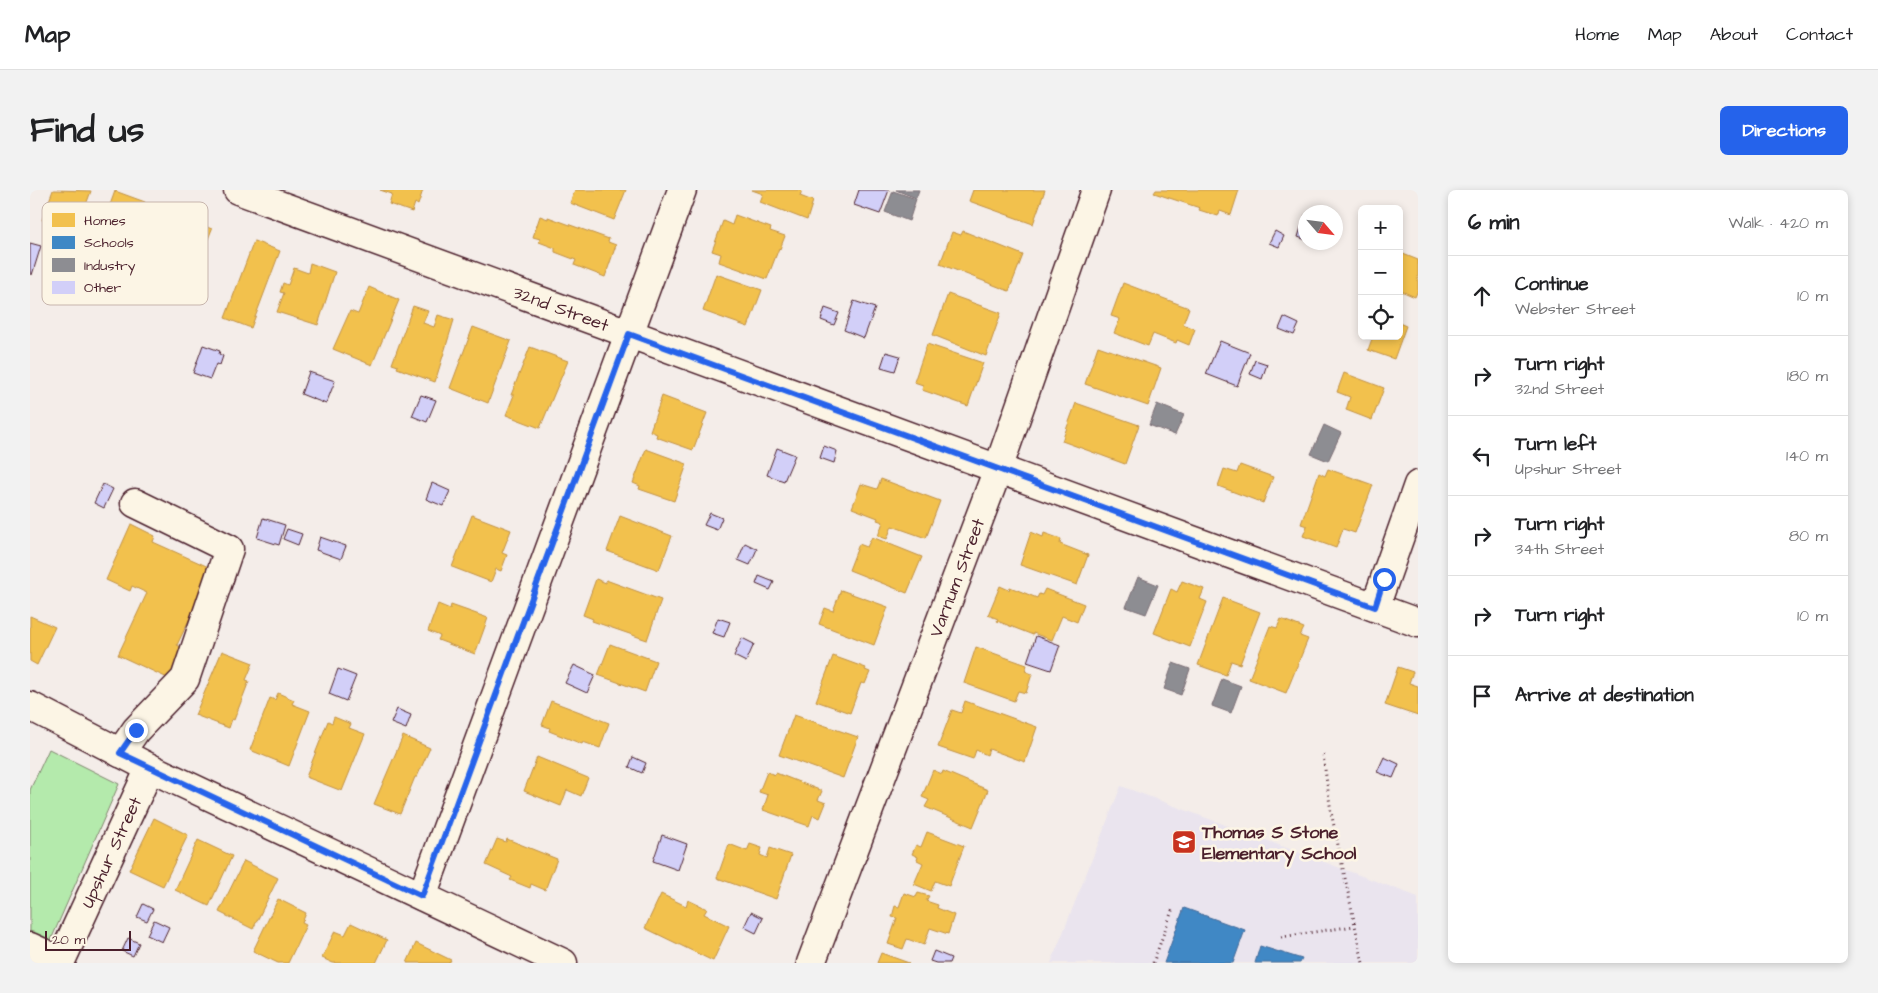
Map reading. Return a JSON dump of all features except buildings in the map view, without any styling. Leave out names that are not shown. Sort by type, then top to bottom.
[{"type":"street","name":"32nd Street","points":[[238,190],[1418,623]]},
{"type":"street","points":[[422,896],[682,190]]},
{"type":"street","name":"Varnum Street","points":[[811,963],[998,469],[1096,190]]},
{"type":"street","points":[[1375,607],[1418,486]]},
{"type":"street","points":[[120,753],[136,730],[185,679],[229,549],[135,503]]},
{"type":"street","points":[[30,706],[150,768],[563,963]]},
{"type":"street","name":"Upshur Street","points":[[61,962],[150,768]]},
{"type":"street","points":[[30,947],[61,962]]},
{"type":"path","points":[[1323,755],[1331,812],[1363,963]]},
{"type":"path","points":[[1154,963],[1173,908]]},
{"type":"path","points":[[1280,937],[1354,926]]},
{"type":"shaded area","name":"Thomas S Stone Elementary School","points":[[1121,786],[1418,897],[1418,963],[1051,963]]},
{"type":"green space","points":[[49,749],[119,784],[47,949],[30,941],[30,790]]},
{"type":"place","name":"Thomas S Stone Elementary School","points":[[1184,842]]},
{"type":"route","points":[[136,730],[120,753],[422,896],[629,334],[1375,607],[1384,579]]}]
